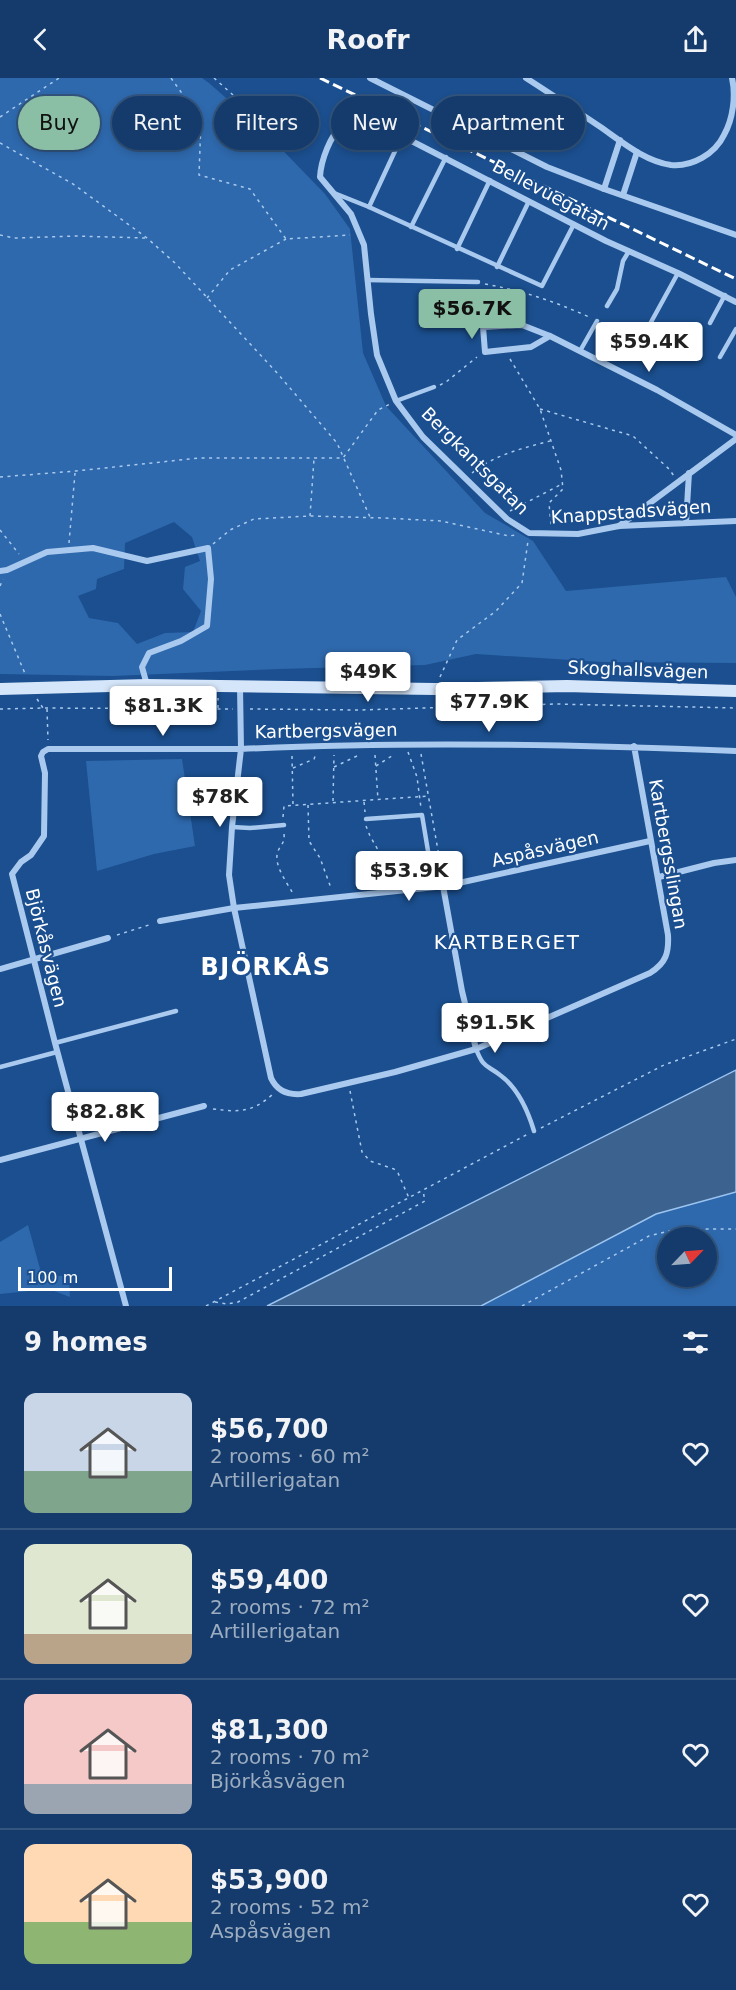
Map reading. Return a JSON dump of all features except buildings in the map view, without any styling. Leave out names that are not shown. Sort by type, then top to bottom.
[{"type":"main road","name":"Skoghallsvägen","points":[[0,689],[147,686],[435,689],[567,686],[736,691]]},
{"type":"street","points":[[370,78],[548,167],[736,235]]},
{"type":"street","points":[[526,78],[637,152],[664,163],[682,165],[696,161],[714,149],[729,127],[735,93],[732,78]]},
{"type":"street","points":[[604,189],[620,140]]},
{"type":"street","name":"Bellevuegatan","points":[[320,177],[321,166],[331,142]]},
{"type":"street","name":"Bellevuegatan","points":[[419,144],[574,224],[736,302]]},
{"type":"street","points":[[622,195],[637,152]]},
{"type":"street","name":"Bergkantsgatan","points":[[320,177],[351,214],[364,245],[377,355],[396,401],[423,437],[503,514],[529,533]]},
{"type":"street","points":[[550,336],[531,347],[484,352],[483,327],[522,326],[550,336],[657,390],[736,435]]},
{"type":"street","points":[[619,526],[736,439]]},
{"type":"street","points":[[686,523],[689,473]]},
{"type":"street","name":"Knappstadsvägen","points":[[529,533],[578,534],[619,526],[736,521]]},
{"type":"street","points":[[0,571],[47,552],[93,548],[147,561],[208,548],[211,579],[207,626],[181,641],[149,653],[142,667],[147,686]]},
{"type":"street","points":[[240,687],[241,748],[229,875],[271,1078],[280,1089]]},
{"type":"street","name":"Kartbergsvägen","points":[[241,748],[419,744],[634,746],[736,751]]},
{"type":"street","name":"Kartbergsslingan","points":[[280,1089],[292,1095],[301,1094],[348,1084],[476,1049],[650,973],[662,965],[669,949],[659,877],[634,746]]},
{"type":"street","points":[[48,749],[241,748]]},
{"type":"street","name":"Björkåsvägen","points":[[48,749],[41,756],[45,772],[44,836],[31,855],[21,862],[12,874],[57,1052],[126,1306]]},
{"type":"street","name":"Aspåsvägen","points":[[160,921],[234,908],[444,886],[651,841]]},
{"type":"street","points":[[659,877],[714,863],[736,860]]},
{"type":"street","points":[[444,886],[462,991],[476,1049]]},
{"type":"street","points":[[0,969],[108,939]]},
{"type":"street","points":[[0,1160],[204,1106]]},
{"type":"lane","points":[[369,207],[395,150]]},
{"type":"lane","points":[[411,227],[446,158]]},
{"type":"lane","points":[[457,249],[490,180]]},
{"type":"lane","points":[[334,194],[369,207],[542,286],[574,224]]},
{"type":"lane","points":[[497,267],[529,201]]},
{"type":"lane","points":[[607,306],[617,290],[623,261],[629,251]]},
{"type":"lane","points":[[650,324],[678,273]]},
{"type":"lane","points":[[367,280],[478,282]]},
{"type":"lane","points":[[710,323],[725,295]]},
{"type":"lane","points":[[580,351],[597,321]]},
{"type":"lane","points":[[720,357],[736,329]]},
{"type":"lane","points":[[396,401],[434,387]]},
{"type":"lane","points":[[366,819],[422,815],[434,887]]},
{"type":"lane","points":[[232,827],[284,825]]},
{"type":"lane","points":[[55,1043],[176,1011]]},
{"type":"lane","points":[[476,1049],[480,1060],[488,1069],[500,1075],[512,1086],[528,1113],[534,1131]]},
{"type":"lane","points":[[0,1067],[57,1052]]},
{"type":"path","points":[[0,117],[58,78]]},
{"type":"path","points":[[171,78],[201,120],[199,175],[250,189],[286,239]]},
{"type":"path","points":[[214,78],[234,96]]},
{"type":"path","points":[[0,143],[73,184],[147,238],[175,263],[278,374],[336,444],[370,517]]},
{"type":"path","points":[[0,235],[14,238],[74,236],[147,238]]},
{"type":"path","points":[[207,298],[230,270],[286,239],[360,235]]},
{"type":"path","points":[[478,282],[520,291],[555,302],[597,321]]},
{"type":"path","points":[[507,349],[512,363],[540,409],[563,484],[564,489],[549,503],[551,533]]},
{"type":"path","points":[[434,387],[446,382],[484,352]]},
{"type":"path","points":[[343,458],[378,410],[396,401]]},
{"type":"path","points":[[540,409],[633,436],[669,469],[678,482]]},
{"type":"path","points":[[466,479],[481,466],[513,451],[551,441]]},
{"type":"path","points":[[0,477],[199,458],[343,458]]},
{"type":"path","points":[[309,516],[314,458]]},
{"type":"path","points":[[68,550],[76,471]]},
{"type":"path","points":[[503,514],[563,484]]},
{"type":"path","points":[[208,548],[230,530],[254,519],[309,516],[441,521],[509,536],[529,533],[522,583],[496,610],[457,640],[435,689]]},
{"type":"path","points":[[0,530],[25,562]]},
{"type":"path","points":[[0,614],[30,689]]},
{"type":"path","points":[[0,710],[47,708],[358,710],[555,704],[736,708]]},
{"type":"path","points":[[47,708],[48,749]]},
{"type":"path","points":[[376,766],[393,757],[394,744]]},
{"type":"path","points":[[407,744],[417,777],[422,815]]},
{"type":"path","points":[[419,744],[444,886]]},
{"type":"path","points":[[333,803],[336,745]]},
{"type":"path","points":[[334,768],[357,757],[361,745]]},
{"type":"path","points":[[374,745],[378,800]]},
{"type":"path","points":[[292,746],[293,805]]},
{"type":"path","points":[[292,768],[314,759],[317,746]]},
{"type":"path","points":[[294,902],[277,860],[278,852],[285,841],[283,807],[429,796]]},
{"type":"path","points":[[364,801],[368,832],[385,862],[394,891]]},
{"type":"path","points":[[308,805],[309,841],[320,858],[330,881],[332,898]]},
{"type":"path","points":[[108,939],[160,921]]},
{"type":"path","points":[[206,1306],[534,1131],[554,1123],[664,1065],[736,1039]]},
{"type":"path","points":[[348,1084],[362,1152],[370,1161],[394,1169],[409,1199]]},
{"type":"path","points":[[204,1106],[246,1112],[280,1089]]},
{"type":"path","points":[[214,1302],[232,1304],[252,1295],[422,1204],[426,1199],[423,1191]]},
{"type":"path","points":[[522,1306],[649,1236],[677,1229],[736,1229]]},
{"type":"shaded area","points":[[0,78],[202,78],[224,96],[214,96],[214,150],[282,150],[325,194],[350,229],[363,353],[386,406],[485,513],[533,541],[566,591],[726,577],[736,597],[736,663],[603,662],[476,654],[425,665],[113,676],[0,674]],"holes":[[[174,522],[192,537],[200,561],[185,567],[183,589],[201,611],[193,632],[165,633],[137,644],[118,623],[89,618],[78,596],[96,589],[97,579],[124,569],[125,543]]]},
{"type":"shaded area","points":[[182,759],[195,846],[154,854],[97,871],[86,761]]},
{"type":"shaded area","points":[[736,1070],[736,1192],[656,1214],[481,1306],[267,1306]]},
{"type":"shaded area","points":[[736,1192],[736,1306],[481,1306],[656,1214]]},
{"type":"shaded area","points":[[28,1225],[42,1276],[69,1276],[70,1297],[49,1289],[0,1294],[0,1242]]},
{"type":"railway","points":[[320,78],[736,279]]},
{"type":"district","name":"KARTBERGET","points":[[507,942]]},
{"type":"district","name":"BJÖRKÅS","points":[[266,967]]}]
